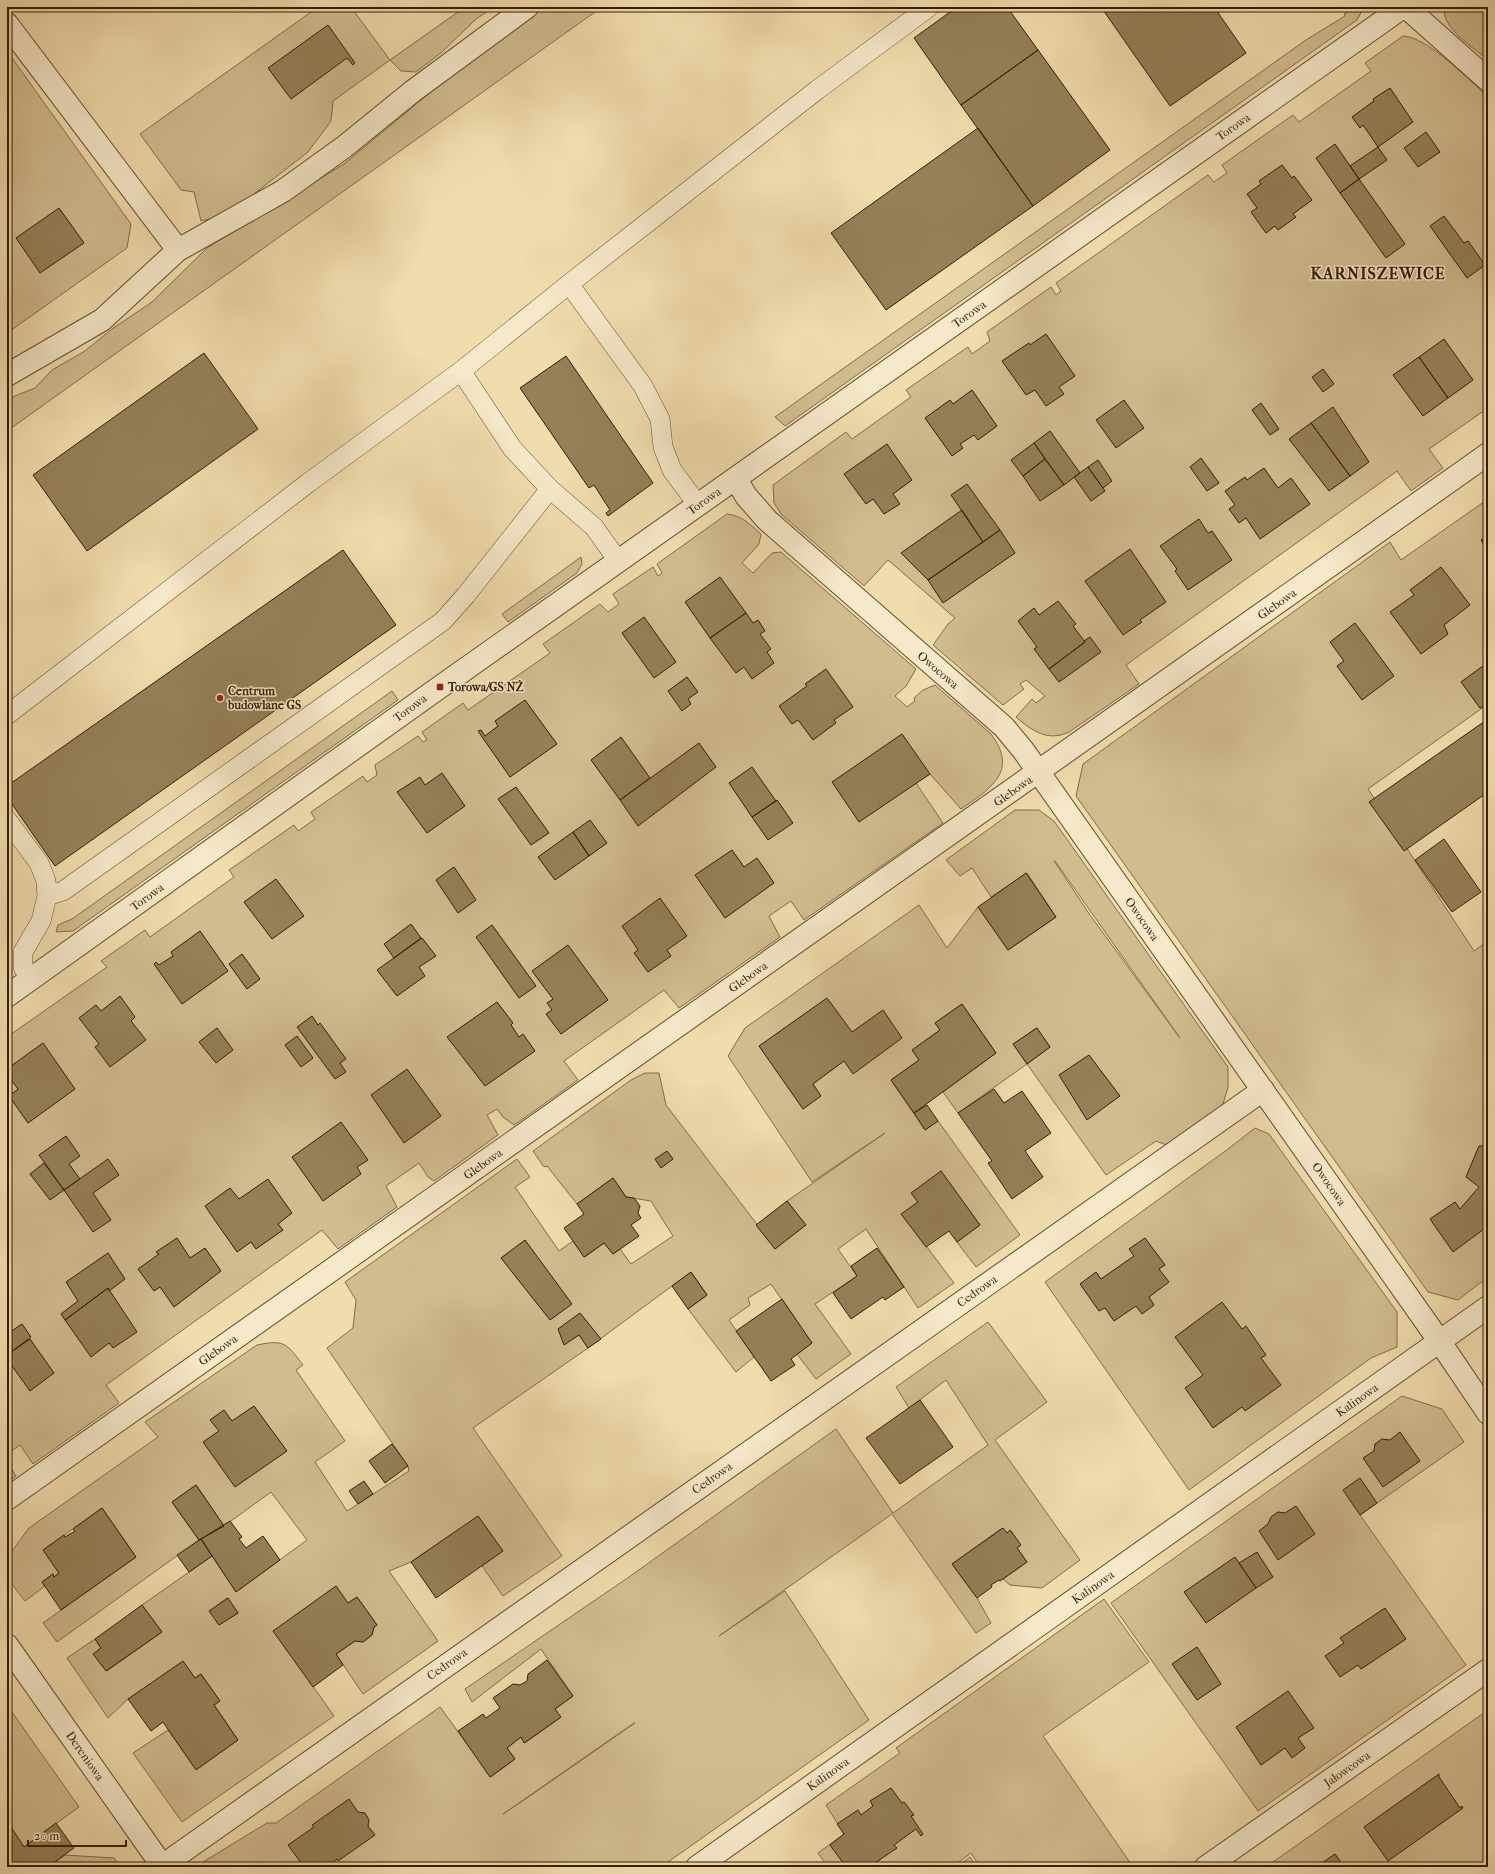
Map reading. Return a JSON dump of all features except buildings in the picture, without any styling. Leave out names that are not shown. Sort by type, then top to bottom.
[{"type":"street","points":[[7,375],[102,320],[178,250],[284,191],[344,147],[413,91],[527,7]]},
{"type":"street","points":[[1404,7],[1488,80]]},
{"type":"street","name":"Torowa","points":[[7,996],[440,687],[1404,7]]},
{"type":"street","points":[[7,24],[178,250]]},
{"type":"street","name":"Glebowa","points":[[7,1499],[1488,454]]},
{"type":"street","name":"Owocowa","points":[[736,479],[750,501],[767,520],[1004,727],[1039,772],[1440,1342],[1488,1413]]},
{"type":"street","name":"Cedrowa","points":[[162,1866],[1263,1090]]},
{"type":"street","name":"Kalinowa","points":[[697,1867],[1488,1307]]},
{"type":"street","name":"Dereniowa","points":[[7,1645],[162,1866]]},
{"type":"street","name":"Jałowcowa","points":[[1206,1867],[1488,1670]]},
{"type":"lane","points":[[7,715],[308,483],[461,371],[569,284],[811,95],[929,7]]},
{"type":"lane","points":[[569,284],[643,386],[660,419],[663,447],[672,470],[698,506]]},
{"type":"lane","points":[[461,371],[512,448],[550,489],[594,527],[619,562]]},
{"type":"lane","points":[[46,896],[63,891],[443,621],[466,595],[550,489]]},
{"type":"lane","points":[[7,820],[38,863],[46,881],[46,896],[41,921],[24,952],[23,966],[30,980]]},
{"type":"shaded area","points":[[318,7],[351,7],[390,60],[333,101],[331,121],[308,152],[223,216],[201,221],[194,192],[181,190],[140,134]]},
{"type":"shaded area","points":[[465,7],[494,7],[476,19],[442,52],[416,72],[401,71],[390,60]]},
{"type":"shaded area","points":[[545,7],[602,7],[7,431],[7,399],[35,388],[52,370],[85,351],[112,329],[152,302],[207,248],[344,164],[456,71],[500,37]]},
{"type":"shaded area","points":[[1358,7],[1364,7],[1357,20],[785,426],[775,417],[1306,40],[1345,16],[1344,14]]},
{"type":"shaded area","points":[[1444,7],[1488,7],[1488,60],[1453,30],[1448,23]]},
{"type":"shaded area","points":[[1403,36],[1413,38],[1436,51],[1448,60],[1488,97],[1488,408],[1429,449],[1443,468],[1411,491],[1397,471],[1126,665],[1139,684],[1069,732],[1054,736],[1041,734],[1034,731],[1016,717],[1032,699],[1036,703],[1045,696],[1026,680],[1020,684],[1024,689],[1003,705],[933,645],[948,624],[955,618],[888,560],[864,586],[781,514],[774,503],[773,485],[846,432],[852,439],[911,397],[906,390],[968,347],[972,354],[990,341],[987,332],[1051,287],[1056,295],[1061,291],[1056,283],[1208,175],[1214,182],[1227,173],[1222,165],[1293,115],[1299,122],[1371,71],[1365,63]]},
{"type":"shaded area","points":[[7,51],[131,224],[127,248],[7,333]]},
{"type":"shaded area","points":[[1488,499],[1488,704],[1368,789],[1474,951],[1488,941],[1488,1277],[1458,1300],[1428,1292],[1076,796],[1083,764],[1390,542],[1401,560]]},
{"type":"shaded area","points":[[727,514],[741,518],[761,534],[759,544],[742,563],[753,573],[772,553],[781,552],[916,669],[906,686],[895,696],[907,707],[915,701],[914,698],[923,690],[935,685],[990,733],[999,746],[1002,758],[1002,768],[998,778],[982,794],[961,809],[930,774],[916,783],[943,823],[804,920],[791,901],[769,916],[780,937],[679,1008],[664,990],[564,1061],[578,1080],[514,1125],[503,1117],[497,1109],[487,1115],[498,1135],[434,1181],[428,1177],[419,1163],[386,1186],[397,1207],[338,1249],[322,1230],[106,1385],[119,1403],[33,1464],[20,1445],[7,1454],[7,1037],[107,967],[101,961],[145,930],[150,937],[234,877],[229,870],[294,825],[298,831],[315,819],[311,812],[363,776],[367,782],[377,775],[375,765],[418,736],[423,742],[427,740],[422,732],[463,703],[468,710],[550,653],[543,644],[600,604],[608,612],[619,604],[613,594],[653,567],[658,576],[662,573],[657,564]]},
{"type":"shaded area","points":[[581,557],[582,564],[577,573],[508,622],[502,614]]},
{"type":"shaded area","points":[[392,691],[398,700],[73,931],[56,932],[58,925],[72,919]]},
{"type":"shaded area","points":[[1015,810],[1039,810],[1054,821],[1228,1067],[1228,1088],[1222,1107],[1169,1146],[1156,1141],[1106,1175],[1027,1064],[958,1113],[943,1092],[996,1053],[962,1004],[935,1023],[940,1030],[912,1050],[919,1060],[891,1080],[925,1130],[938,1121],[1020,1235],[976,1267],[957,1242],[980,1225],[941,1172],[912,1193],[918,1202],[902,1214],[954,1283],[918,1308],[866,1229],[838,1249],[857,1276],[815,1304],[851,1354],[816,1379],[797,1354],[812,1343],[771,1284],[748,1298],[750,1305],[729,1320],[754,1357],[736,1372],[688,1309],[707,1295],[691,1272],[588,1348],[473,1428],[562,1556],[503,1596],[482,1566],[503,1551],[478,1516],[411,1562],[389,1571],[438,1641],[363,1694],[336,1654],[355,1641],[363,1642],[372,1635],[374,1627],[377,1625],[357,1597],[348,1603],[274,1631],[334,1716],[182,1822],[133,1753],[168,1730],[196,1769],[238,1740],[214,1705],[220,1701],[201,1674],[195,1678],[128,1699],[108,1718],[67,1658],[95,1639],[101,1648],[94,1654],[107,1671],[162,1632],[142,1605],[212,1556],[236,1592],[307,1540],[271,1492],[224,1526],[196,1485],[172,1502],[199,1540],[57,1642],[43,1623],[136,1557],[102,1508],[43,1550],[59,1573],[54,1577],[53,1574],[42,1582],[45,1586],[25,1601],[8,1579],[7,1558],[29,1528],[158,1437],[145,1422],[257,1345],[266,1343],[280,1343],[293,1352],[303,1365],[296,1370],[345,1441],[315,1462],[347,1511],[409,1471],[408,1466],[327,1348],[353,1328],[356,1300],[345,1282],[517,1159],[530,1177],[515,1187],[559,1251],[573,1241],[585,1257],[604,1243],[613,1254],[620,1249],[631,1264],[673,1236],[651,1201],[626,1197],[613,1178],[577,1204],[547,1166],[544,1167],[533,1151],[631,1080],[645,1073],[659,1073],[666,1105],[775,1248],[805,1225],[787,1201],[885,1133],[812,1182],[728,1056],[745,1028],[919,905],[947,948],[978,907],[1008,950],[1056,917],[1027,873],[991,897],[972,868],[960,876],[946,860]],"holes":[[[1055,861],[1180,1038],[1090,915]],[[1036,1028],[1050,1047],[1027,1064],[1014,1044]],[[227,1598],[238,1613],[219,1625],[210,1611]]]},
{"type":"shaded area","points":[[1255,1128],[1269,1134],[1397,1312],[1397,1347],[1371,1358],[1189,1490],[1045,1282]]},
{"type":"shaded area","points":[[988,1322],[1047,1402],[995,1440],[1080,1560],[1042,1588],[1010,1585],[1003,1579],[1027,1562],[1017,1548],[1020,1545],[1011,1531],[1007,1533],[1002,1528],[952,1564],[977,1598],[991,1623],[976,1633],[892,1514],[719,1636],[785,1591],[869,1720],[661,1867],[201,1867],[203,1862],[267,1823],[276,1823],[440,1707],[491,1777],[515,1759],[507,1748],[521,1737],[525,1743],[560,1718],[555,1709],[573,1696],[541,1649],[472,1702],[465,1689],[629,1577],[836,1429],[893,1513],[988,1445],[946,1380],[909,1408],[896,1387]],"holes":[[[635,1723],[530,1796],[503,1814]]]},
{"type":"shaded area","points":[[1402,1396],[1442,1409],[1464,1442],[1360,1515],[1466,1665],[1258,1811],[1111,1603]]},
{"type":"shaded area","points":[[7,1462],[16,1476],[7,1482]]},
{"type":"shaded area","points":[[1104,1599],[1149,1662],[1043,1736],[1133,1867],[980,1867],[971,1853],[952,1867],[828,1867],[818,1853],[844,1834],[826,1805],[900,1753],[896,1748]]},
{"type":"shaded area","points":[[7,1705],[79,1807],[24,1847],[7,1822]]},
{"type":"shaded area","points":[[1488,1710],[1488,1867],[1266,1867]]},
{"type":"shaded area","points":[[65,1855],[114,1858],[121,1867],[48,1867]]},
{"type":"shaded area","points":[[970,1857],[977,1867],[957,1867]]},
{"type":"place","name":"Torowa/GS NŻ","points":[[440,687]]},
{"type":"place","name":"Centrum budowlane GS","points":[[220,698]]},
{"type":"district","name":"KARNISZEWICE","points":[[1378,273]]}]
